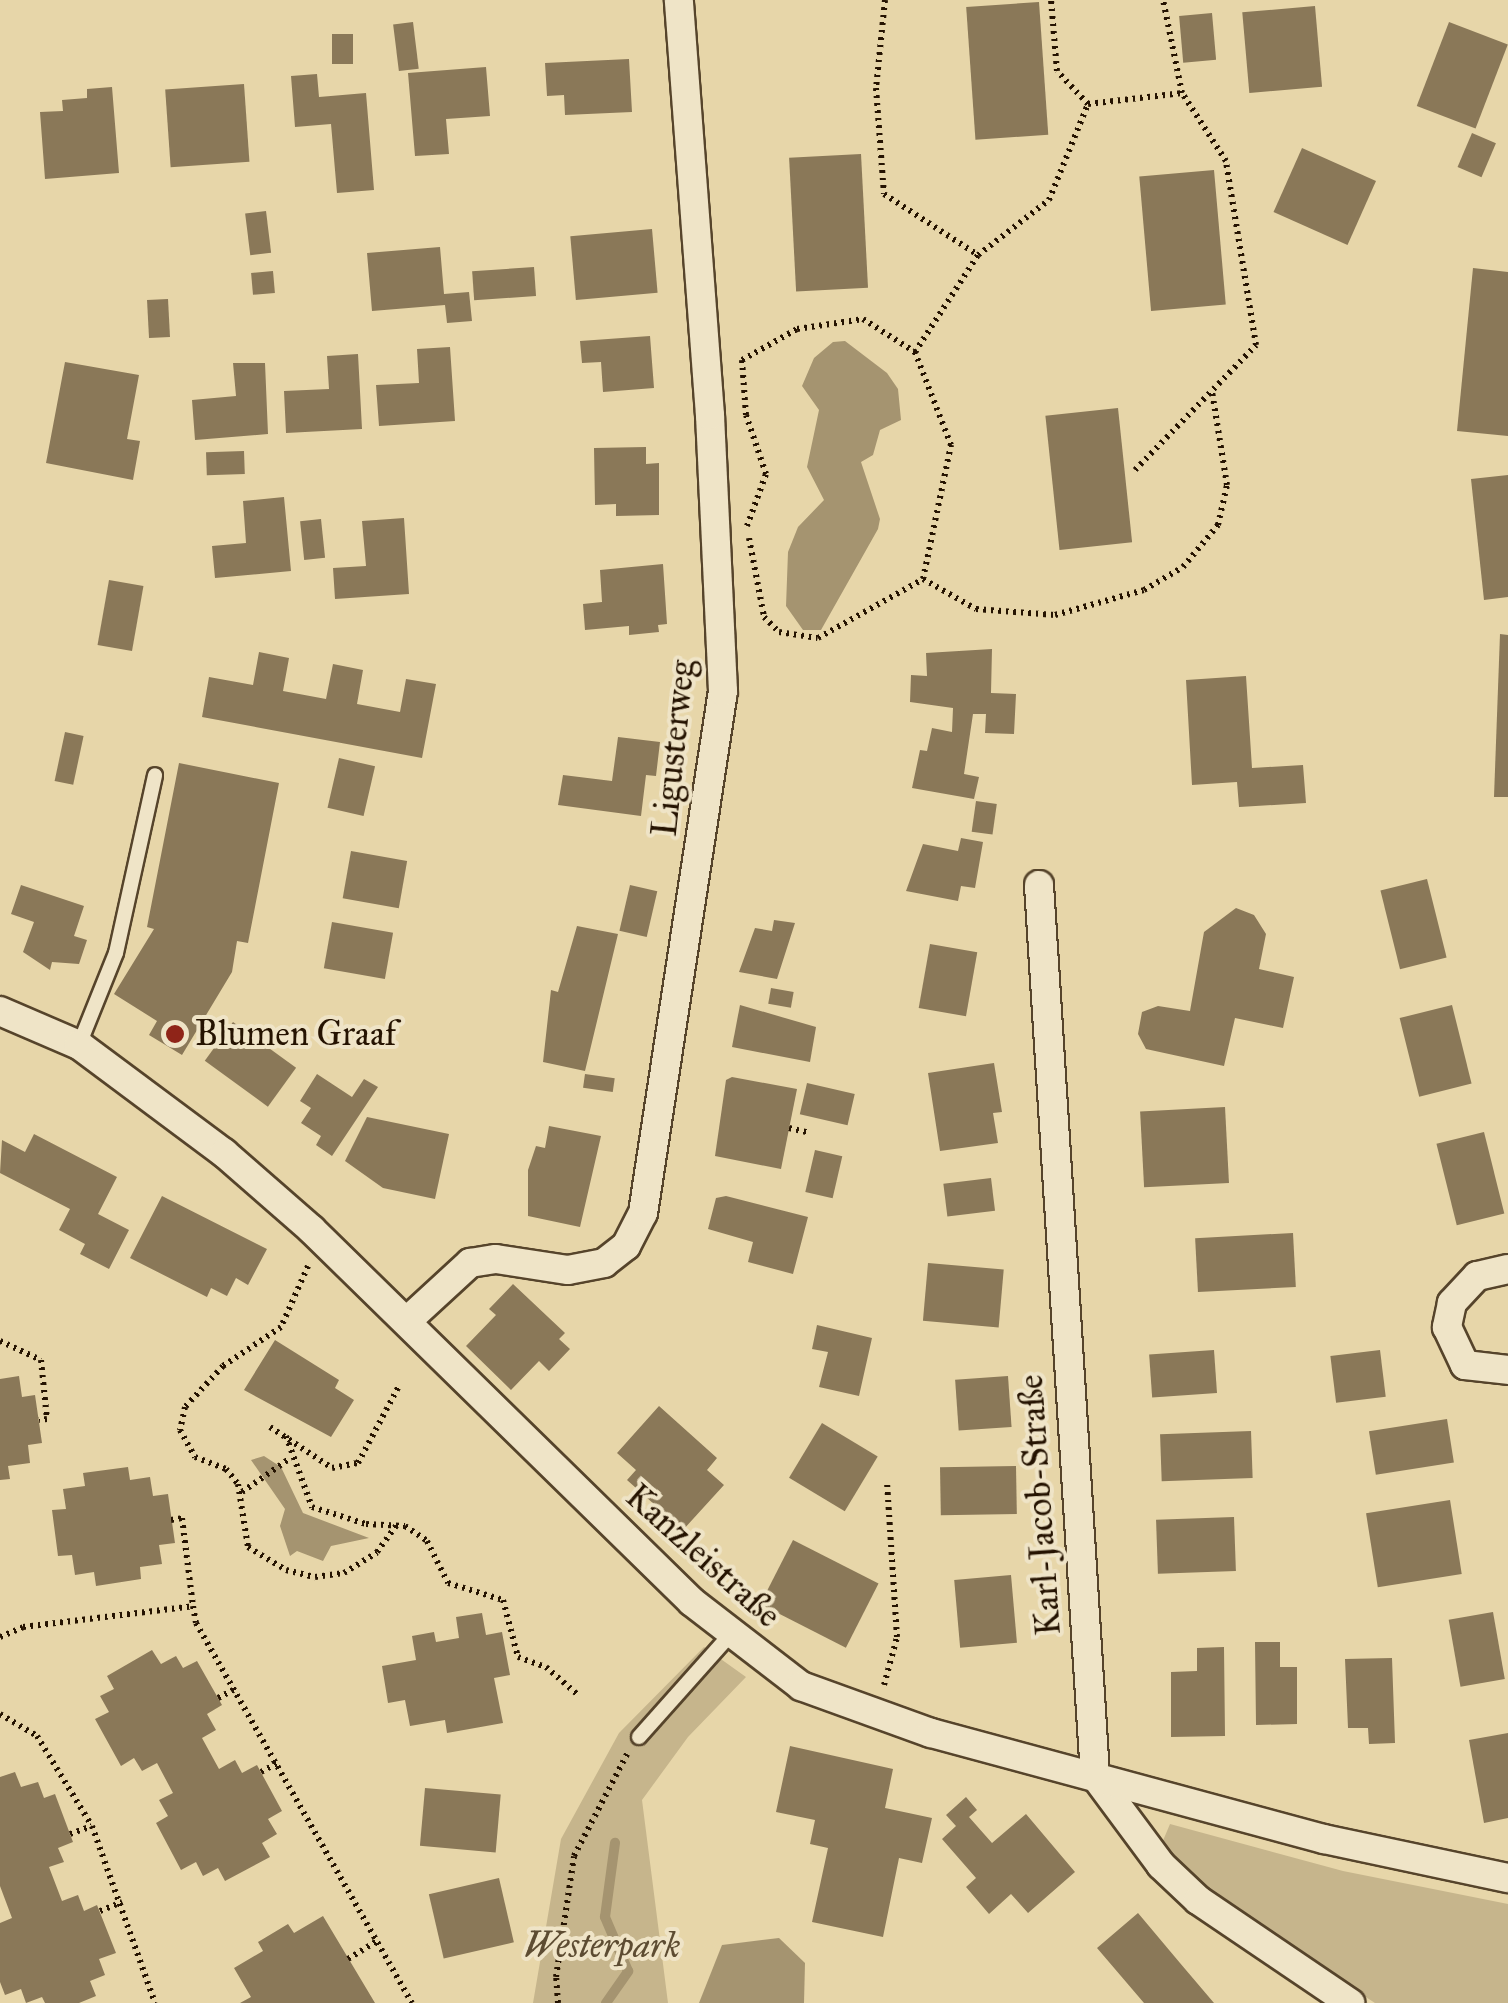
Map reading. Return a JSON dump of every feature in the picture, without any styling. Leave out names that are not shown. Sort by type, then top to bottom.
[{"type":"street","name":"Ligusterweg","points":[[407,1321],[470,1263],[496,1259],[568,1270],[604,1263],[626,1246],[643,1214],[723,691],[713,453],[678,0]]},
{"type":"street","name":"Karl-Jacob-Straße","points":[[1038,885],[1095,1776]]},
{"type":"street","name":"Kanzleistraße","points":[[0,1011],[79,1044],[224,1153],[407,1321],[556,1473],[730,1635],[801,1686],[876,1716],[1324,1839],[1508,1878]]},
{"type":"street","points":[[1508,1269],[1477,1276],[1452,1303],[1447,1327],[1466,1365],[1508,1370]]},
{"type":"street","points":[[1095,1776],[1161,1865],[1198,1900],[1350,2003]]},
{"type":"lane","points":[[79,1044],[116,953],[155,774]]},
{"type":"lane","points":[[638,1737],[730,1635]]},
{"type":"path","points":[[885,0],[876,88],[884,194],[978,255]]},
{"type":"path","points":[[1051,0],[1057,72],[1088,104]]},
{"type":"path","points":[[1135,470],[1256,345],[1226,161],[1182,93],[1163,0]]},
{"type":"path","points":[[1088,104],[1182,93]]},
{"type":"path","points":[[915,352],[978,255],[1048,200],[1088,104]]},
{"type":"path","points":[[863,319],[915,352],[951,445],[924,579],[818,638],[779,632],[764,617],[747,527],[766,474],[746,415],[742,360],[797,329],[863,319]]},
{"type":"path","points":[[924,579],[976,609],[1055,615],[1144,590],[1182,567],[1218,525],[1227,485],[1212,390]]},
{"type":"path","points":[[789,1128],[807,1132]]},
{"type":"path","points":[[315,1258],[281,1327],[236,1353],[179,1420],[195,1457],[226,1470],[242,1492],[248,1547],[314,1577],[360,1564],[397,1524]]},
{"type":"path","points":[[0,1341],[41,1360],[47,1419],[38,1420]]},
{"type":"path","points":[[270,1427],[332,1468],[358,1464],[398,1386]]},
{"type":"path","points":[[286,1436],[289,1459],[318,1512],[397,1524],[427,1542],[448,1583],[503,1600],[518,1658],[546,1667],[578,1695]]},
{"type":"path","points":[[242,1492],[289,1459]]},
{"type":"path","points":[[876,1716],[897,1637],[887,1484]]},
{"type":"path","points":[[172,1520],[182,1518],[193,1606],[412,2003]]},
{"type":"path","points":[[0,1637],[22,1627],[193,1606]]},
{"type":"path","points":[[218,1698],[235,1688]]},
{"type":"path","points":[[0,1714],[38,1736],[92,1826],[155,2003]]},
{"type":"path","points":[[558,2003],[556,1977],[574,1856],[592,1812],[638,1737]]},
{"type":"path","points":[[261,1772],[279,1762]]},
{"type":"path","points":[[70,1834],[92,1826]]},
{"type":"path","points":[[100,1911],[122,1902]]},
{"type":"path","points":[[348,1958],[379,1940]]},
{"type":"green space","name":"Westerpark","points":[[704,1647],[746,1677],[688,1737],[642,1800],[668,2003],[533,2003],[561,1839],[619,1733]]},
{"type":"green space","points":[[1170,1824],[1343,1871],[1508,1904],[1508,2003],[1375,2003],[1211,1896],[1169,1856],[1162,1843]]},
{"type":"shaded area","points":[[845,341],[887,373],[898,389],[901,420],[880,430],[873,455],[861,462],[880,519],[878,529],[821,630],[803,630],[786,606],[788,552],[798,527],[824,500],[807,467],[819,410],[802,386],[814,358],[833,342]]},
{"type":"shaded area","points":[[264,1456],[281,1467],[303,1513],[369,1538],[331,1546],[323,1561],[297,1551],[290,1556],[280,1526],[285,1509],[251,1460]]},
{"type":"shaded area","points":[[779,1938],[805,1963],[804,2003],[699,2003],[722,1945]]},
{"type":"building","points":[[1039,2],[1048,135],[975,140],[966,7]]},
{"type":"building","points":[[1315,6],[1322,87],[1249,93],[1242,12]]},
{"type":"building","points":[[1212,13],[1216,60],[1183,63],[1179,16]]},
{"type":"building","points":[[413,22],[419,69],[399,71],[393,24]]},
{"type":"building","points":[[1449,22],[1508,45],[1476,129],[1417,106]]},
{"type":"building","points":[[332,34],[353,34],[353,64],[332,64]]},
{"type":"building","points":[[629,59],[632,112],[565,115],[564,95],[547,96],[545,63]]},
{"type":"building","points":[[486,67],[490,116],[446,119],[449,154],[415,156],[408,73]]},
{"type":"building","points":[[317,74],[319,97],[366,93],[374,190],[337,193],[331,124],[295,127],[291,76]]},
{"type":"building","points":[[244,84],[249,162],[171,167],[165,90]]},
{"type":"building","points":[[112,87],[119,173],[45,179],[40,112],[63,111],[62,100],[87,98],[87,89]]},
{"type":"building","points":[[1472,133],[1496,143],[1481,177],[1458,167]]},
{"type":"building","points":[[1302,148],[1376,181],[1348,245],[1274,212]]},
{"type":"building","points":[[861,154],[868,288],[796,292],[789,158]]},
{"type":"building","points":[[1214,170],[1226,304],[1151,311],[1139,177]]},
{"type":"building","points":[[266,211],[271,253],[250,255],[245,214]]},
{"type":"building","points":[[652,229],[658,293],[576,300],[570,236]]},
{"type":"building","points":[[440,247],[444,294],[469,292],[472,321],[447,323],[445,305],[372,311],[367,253]]},
{"type":"building","points":[[534,267],[536,296],[474,300],[472,271]]},
{"type":"building","points":[[1473,268],[1508,272],[1508,436],[1457,431]]},
{"type":"building","points":[[273,271],[275,293],[253,295],[251,273]]},
{"type":"building","points":[[168,299],[170,337],[149,338],[147,300]]},
{"type":"building","points":[[650,336],[654,388],[603,392],[601,362],[582,363],[580,341]]},
{"type":"building","points":[[450,347],[455,421],[379,426],[376,385],[419,383],[417,349]]},
{"type":"building","points":[[358,354],[362,429],[286,433],[284,391],[329,389],[327,356]]},
{"type":"building","points":[[65,362],[139,375],[127,439],[140,441],[133,480],[46,463]]},
{"type":"building","points":[[233,363],[265,363],[268,434],[195,440],[192,400],[236,396]]},
{"type":"building","points":[[1118,408],[1132,542],[1060,550],[1045,416]]},
{"type":"building","points":[[646,447],[646,464],[659,463],[659,515],[616,516],[616,504],[595,505],[594,448]]},
{"type":"building","points":[[244,451],[245,474],[207,475],[206,452]]},
{"type":"building","points":[[1508,475],[1508,597],[1484,600],[1471,479]]},
{"type":"building","points":[[284,497],[291,571],[215,578],[212,546],[246,543],[243,501]]},
{"type":"building","points":[[404,518],[409,594],[335,599],[333,568],[366,566],[362,521]]},
{"type":"building","points":[[321,519],[325,558],[304,560],[300,521]]},
{"type":"building","points":[[663,564],[667,624],[658,625],[659,632],[629,635],[629,626],[585,630],[583,604],[602,602],[600,570]]},
{"type":"building","points":[[109,580],[143,586],[132,651],[98,645]]},
{"type":"building","points":[[1500,634],[1508,635],[1508,797],[1494,797]]},
{"type":"building","points":[[992,649],[991,693],[1016,694],[1014,734],[985,733],[986,714],[973,714],[964,774],[979,777],[974,799],[912,788],[920,750],[927,751],[932,728],[952,732],[953,708],[910,702],[911,675],[927,676],[926,653]]},
{"type":"building","points":[[259,652],[289,658],[283,691],[326,699],[333,664],[363,670],[357,704],[400,712],[406,679],[436,684],[422,758],[202,717],[209,677],[253,685]]},
{"type":"building","points":[[1246,676],[1252,768],[1303,765],[1306,803],[1239,807],[1237,782],[1192,785],[1186,680]]},
{"type":"building","points":[[65,732],[84,736],[73,785],[55,781]]},
{"type":"building","points":[[618,737],[660,742],[656,776],[646,775],[641,816],[558,805],[563,775],[612,781]]},
{"type":"building","points":[[339,758],[375,766],[364,816],[328,808]]},
{"type":"building","points":[[179,763],[279,783],[248,943],[237,941],[232,972],[182,1055],[149,1035],[157,1021],[114,994],[154,929],[147,927]]},
{"type":"building","points":[[976,801],[997,804],[992,835],[972,832]]},
{"type":"building","points":[[961,838],[983,842],[975,888],[961,886],[958,901],[906,891],[923,844],[958,851]]},
{"type":"building","points":[[351,851],[407,861],[399,908],[343,898]]},
{"type":"building","points":[[1427,879],[1447,958],[1400,969],[1380,891]]},
{"type":"building","points":[[21,885],[84,906],[74,936],[87,940],[79,964],[52,962],[50,970],[23,952],[34,922],[11,914]]},
{"type":"building","points":[[630,885],[657,891],[647,937],[619,931]]},
{"type":"building","points":[[1236,908],[1254,915],[1266,934],[1259,969],[1294,977],[1283,1028],[1235,1018],[1224,1066],[1146,1049],[1138,1034],[1142,1012],[1158,1006],[1190,1011],[1204,932]]},
{"type":"building","points":[[774,920],[795,923],[777,979],[739,972],[755,928],[772,931]]},
{"type":"building","points":[[332,922],[393,933],[385,979],[324,968]]},
{"type":"building","points":[[577,926],[618,934],[585,1071],[543,1062],[551,990],[558,992]]},
{"type":"building","points":[[930,944],[977,952],[966,1016],[919,1008]]},
{"type":"building","points":[[771,988],[794,992],[791,1008],[768,1004]]},
{"type":"building","points":[[740,1005],[816,1027],[810,1062],[732,1047]]},
{"type":"building","points":[[1452,1005],[1472,1084],[1419,1097],[1400,1018]]},
{"type":"building","points":[[233,1022],[296,1068],[268,1107],[205,1061]]},
{"type":"building","points":[[994,1063],[1002,1112],[993,1113],[998,1143],[940,1151],[928,1073]]},
{"type":"building","points":[[317,1074],[352,1097],[364,1079],[378,1087],[332,1156],[316,1145],[321,1136],[301,1123],[311,1108],[300,1101]]},
{"type":"building","points":[[585,1074],[615,1078],[613,1092],[583,1088]]},
{"type":"building","points":[[732,1077],[797,1089],[781,1169],[715,1156],[726,1080]]},
{"type":"building","points":[[807,1083],[855,1094],[848,1125],[800,1114]]},
{"type":"building","points":[[1225,1107],[1229,1183],[1144,1187],[1140,1111]]},
{"type":"building","points":[[367,1117],[449,1134],[435,1199],[383,1188],[345,1161]]},
{"type":"building","points":[[549,1126],[601,1136],[580,1227],[528,1216],[528,1170],[536,1146],[545,1148]]},
{"type":"building","points":[[1484,1132],[1504,1214],[1457,1225],[1436,1144]]},
{"type":"building","points":[[34,1134],[117,1177],[98,1214],[129,1230],[109,1269],[80,1254],[85,1244],[59,1230],[70,1209],[0,1173],[2,1140],[25,1152]]},
{"type":"building","points":[[815,1150],[842,1156],[833,1198],[805,1192]]},
{"type":"building","points":[[991,1178],[995,1211],[947,1217],[943,1184]]},
{"type":"building","points":[[162,1196],[267,1249],[248,1285],[236,1278],[227,1296],[211,1288],[207,1297],[130,1258]]},
{"type":"building","points":[[726,1196],[808,1217],[793,1274],[748,1262],[753,1242],[708,1229],[716,1198]]},
{"type":"building","points":[[1293,1233],[1296,1287],[1198,1292],[1195,1238]]},
{"type":"building","points":[[928,1263],[1004,1270],[999,1327],[923,1321]]},
{"type":"building","points":[[513,1284],[565,1333],[559,1339],[570,1349],[549,1371],[539,1361],[511,1390],[466,1346],[496,1315],[489,1309]]},
{"type":"building","points":[[817,1325],[872,1338],[859,1396],[819,1387],[828,1352],[812,1349]]},
{"type":"building","points":[[275,1340],[339,1380],[335,1388],[354,1400],[331,1437],[244,1390]]},
{"type":"building","points":[[1214,1350],[1217,1393],[1152,1397],[1149,1355]]},
{"type":"building","points":[[1380,1350],[1386,1397],[1336,1403],[1330,1356]]},
{"type":"building","points":[[19,1376],[22,1397],[35,1395],[42,1443],[28,1445],[30,1463],[8,1466],[10,1479],[0,1480],[0,1379]]},
{"type":"building","points":[[1008,1376],[1012,1427],[959,1431],[955,1380]]},
{"type":"building","points":[[659,1406],[717,1458],[707,1470],[724,1485],[683,1530],[627,1480],[636,1470],[617,1453]]},
{"type":"building","points":[[1447,1419],[1454,1462],[1376,1475],[1369,1431]]},
{"type":"building","points":[[822,1423],[878,1456],[845,1511],[789,1478]]},
{"type":"building","points":[[1251,1431],[1253,1478],[1162,1481],[1160,1434]]},
{"type":"building","points":[[1016,1466],[1017,1514],[941,1515],[940,1467]]},
{"type":"building","points":[[128,1467],[130,1480],[150,1477],[153,1496],[168,1494],[175,1543],[159,1545],[162,1564],[140,1567],[141,1579],[96,1586],[94,1572],[75,1575],[72,1555],[58,1556],[52,1510],[66,1509],[63,1489],[85,1486],[83,1473]]},
{"type":"building","points":[[1450,1500],[1462,1574],[1378,1587],[1366,1513]]},
{"type":"building","points":[[1234,1517],[1236,1571],[1158,1574],[1156,1520]]},
{"type":"building","points":[[793,1540],[879,1584],[846,1648],[760,1604]]},
{"type":"building","points":[[1011,1575],[1017,1643],[960,1648],[954,1580]]},
{"type":"building","points":[[1493,1612],[1505,1679],[1460,1687],[1449,1620]]},
{"type":"building","points":[[482,1613],[486,1635],[502,1632],[510,1675],[494,1678],[503,1723],[447,1733],[445,1720],[410,1726],[405,1700],[388,1703],[382,1666],[416,1660],[412,1636],[434,1632],[436,1642],[459,1638],[456,1617]]},
{"type":"building","points":[[1255,1642],[1280,1642],[1280,1667],[1297,1667],[1297,1724],[1256,1725]]},
{"type":"building","points":[[1224,1647],[1225,1736],[1171,1737],[1171,1672],[1197,1671],[1197,1648]]},
{"type":"building","points":[[152,1650],[161,1664],[176,1656],[183,1668],[197,1661],[222,1705],[207,1714],[216,1730],[202,1738],[219,1769],[235,1760],[242,1773],[257,1765],[282,1811],[268,1819],[277,1834],[262,1843],[270,1857],[225,1881],[218,1868],[203,1876],[196,1862],[181,1870],[156,1823],[168,1816],[159,1800],[173,1793],[157,1763],[142,1771],[134,1758],[121,1766],[95,1719],[109,1712],[100,1696],[114,1689],[107,1676]]},
{"type":"building","points":[[1392,1658],[1395,1743],[1369,1744],[1368,1728],[1348,1728],[1345,1659]]},
{"type":"building","points":[[1508,1733],[1508,1818],[1484,1823],[1469,1740]]},
{"type":"building","points":[[790,1746],[893,1769],[885,1808],[932,1818],[922,1863],[899,1858],[883,1937],[812,1922],[828,1848],[810,1844],[815,1820],[776,1812]]},
{"type":"building","points":[[15,1772],[21,1787],[38,1782],[44,1798],[55,1794],[73,1842],[58,1848],[64,1862],[49,1867],[62,1901],[78,1895],[84,1911],[97,1905],[116,1953],[99,1959],[105,1975],[90,1981],[96,1996],[79,2003],[45,2003],[42,1997],[26,2003],[21,1989],[5,1995],[0,1982],[0,1923],[12,1918],[0,1886],[0,1777]]},
{"type":"building","points":[[425,1788],[501,1795],[496,1852],[420,1846]]},
{"type":"building","points":[[966,1797],[977,1810],[969,1817],[992,1843],[1026,1814],[1075,1872],[1028,1913],[1011,1894],[989,1914],[966,1887],[976,1878],[942,1839],[956,1826],[946,1815]]},
{"type":"building","points":[[499,1878],[514,1942],[444,1959],[429,1894]]},
{"type":"building","points":[[1138,1913],[1214,2003],[1144,2003],[1097,1948]]},
{"type":"building","points":[[323,1916],[375,2003],[240,2003],[251,1997],[234,1968],[263,1951],[258,1942],[288,1924],[294,1933]]},
{"type":"waterway","points":[[606,2003],[628,1971],[605,1917],[615,1843]]},
{"type":"place","name":"Blumen Graaf","points":[[175,1034]]}]
